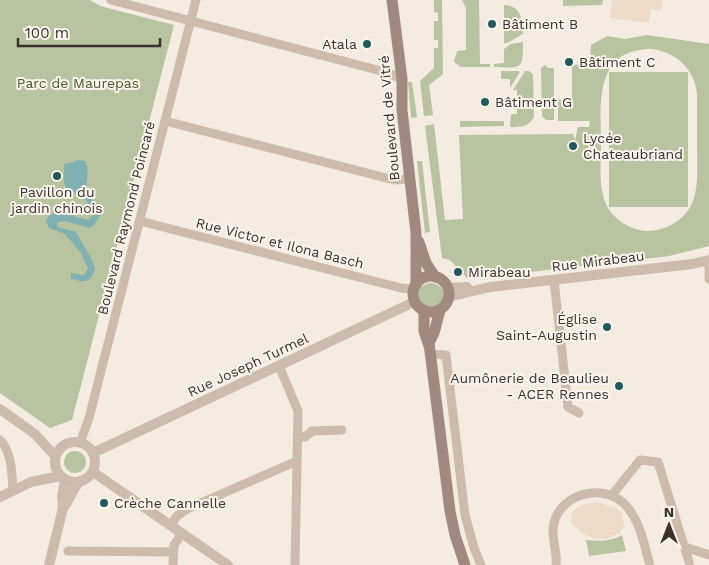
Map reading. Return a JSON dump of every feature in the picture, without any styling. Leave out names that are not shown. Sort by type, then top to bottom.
[{"type":"main road","name":"Boulevard de Vitré","points":[[392,0],[402,79],[402,110],[416,233],[414,302]]},
{"type":"main road","name":"Boulevard de Vitré","points":[[416,233],[426,264],[435,277],[442,280],[448,293]]},
{"type":"main road","points":[[415,287],[425,277],[435,277]]},
{"type":"main road","points":[[414,302],[424,311],[440,310],[445,306],[448,293]]},
{"type":"main road","points":[[429,349],[440,310]]},
{"type":"main road","points":[[424,311],[424,331],[429,349],[450,511],[455,535],[466,565]]},
{"type":"street","points":[[110,0],[385,72],[402,79]]},
{"type":"street","name":"Boulevard Raymond Poincaré","points":[[80,442],[89,418],[196,0]]},
{"type":"street","points":[[165,120],[394,180],[409,179]]},
{"type":"street","name":"Rue Victor et Ilona Basch","points":[[140,221],[401,288],[415,287]]},
{"type":"street","name":"Rue Mirabeau","points":[[448,293],[476,286],[490,287],[554,280],[692,264],[709,260]]},
{"type":"street","points":[[709,266],[709,279]]},
{"type":"street","points":[[554,280],[568,407],[579,413]]},
{"type":"street","name":"Rue Joseph Turmel","points":[[93,453],[414,302]]},
{"type":"street","points":[[429,349],[446,355],[465,515],[481,565]]},
{"type":"street","points":[[279,366],[298,411],[295,565]]},
{"type":"street","points":[[0,409],[35,434],[64,445]]},
{"type":"street","points":[[298,437],[305,437],[312,431],[342,430]]},
{"type":"street","points":[[35,434],[55,460],[62,478],[64,508]]},
{"type":"street","points":[[0,440],[4,444],[9,460],[13,491]]},
{"type":"street","points":[[0,497],[31,482],[55,460],[64,445],[80,442],[93,453],[95,460],[93,472],[87,479],[79,482],[71,482],[62,478],[31,482]]},
{"type":"street","points":[[612,494],[640,460],[658,462],[690,565]]},
{"type":"street","points":[[170,525],[177,516],[187,509],[297,461]]},
{"type":"street","points":[[93,472],[228,565]]},
{"type":"street","points":[[49,565],[64,508],[79,482]]},
{"type":"street","points":[[556,565],[552,531],[559,510],[576,496],[589,493],[612,494],[626,505],[636,520],[650,565]]},
{"type":"street","points":[[173,565],[173,552],[176,542],[182,533]]},
{"type":"street","points":[[685,547],[709,554]]},
{"type":"street","points":[[68,551],[173,552]]},
{"type":"green space","name":"Parc de Maurepas","points":[[0,0],[90,0],[100,6],[174,25],[72,420],[50,428],[0,393]]},
{"type":"green space","points":[[434,0],[442,0],[443,74],[429,85],[433,115],[424,116],[420,81],[434,68],[434,48],[438,48],[438,40],[434,40],[434,21],[438,21],[438,13],[434,12]]},
{"type":"green space","points":[[462,0],[479,0],[480,64],[490,64],[490,67],[461,67],[454,62],[457,51],[466,50],[466,8]]},
{"type":"green space","points":[[563,0],[603,0],[602,5],[563,6]]},
{"type":"green space","points":[[504,5],[518,11],[523,29],[523,34],[507,43],[504,43]]},
{"type":"green space","points":[[647,35],[709,44],[709,246],[669,256],[468,279],[450,260],[442,258],[425,126],[434,124],[445,220],[463,219],[459,135],[573,134],[575,140],[578,127],[589,127],[590,121],[558,121],[558,99],[572,102],[572,65],[590,64],[591,45],[607,36],[625,39]],"holes":[[[653,49],[677,58],[688,70],[695,84],[697,93],[697,180],[694,199],[684,215],[666,227],[647,231],[635,229],[619,220],[610,211],[604,199],[601,176],[602,97],[604,82],[610,68],[620,58],[634,51]]]},
{"type":"green space","points":[[523,42],[522,58],[519,65],[515,67],[494,67],[494,64],[504,63],[504,49],[511,44]]},
{"type":"green space","points":[[545,65],[548,68],[554,68],[554,120],[546,120],[542,116],[541,68]]},
{"type":"green space","points":[[501,71],[520,72],[510,88],[510,79],[501,79]]},
{"type":"green space","points":[[525,71],[533,74],[534,117],[527,125],[510,127],[511,114],[517,114],[517,90],[513,90]]},
{"type":"green space","points":[[609,72],[688,72],[688,207],[609,207]]},
{"type":"green space","points":[[408,82],[412,82],[417,117],[411,118]]},
{"type":"green space","points":[[460,121],[504,121],[504,126],[460,127]]},
{"type":"green space","points":[[417,161],[422,161],[430,232],[425,233]]},
{"type":"green space","points":[[431,283],[440,287],[444,296],[440,305],[431,309],[422,305],[418,296],[422,287]]},
{"type":"green space","points":[[71,451],[79,451],[86,458],[86,466],[79,473],[71,473],[64,466],[64,458]]},
{"type":"green space","points":[[622,535],[626,551],[589,556],[586,540],[609,540]]},
{"type":"shaded area","points":[[612,0],[663,0],[661,10],[651,9],[649,23],[610,18]]},
{"type":"shaded area","points":[[596,502],[616,508],[622,513],[624,525],[620,533],[606,539],[596,539],[583,534],[572,524],[571,516],[574,510],[582,505]]},
{"type":"water","points":[[77,160],[85,161],[87,166],[87,194],[97,205],[101,214],[94,225],[89,228],[64,221],[57,224],[58,227],[76,232],[91,258],[95,269],[89,280],[86,281],[71,279],[71,273],[84,275],[88,269],[81,253],[65,234],[49,228],[46,221],[49,216],[58,213],[88,220],[93,215],[92,209],[86,200],[67,189],[64,183],[64,164]]},
{"type":"place","name":"Bâtiment B","points":[[492,24]]},
{"type":"place","name":"Atala","points":[[367,44]]},
{"type":"place","name":"Bâtiment C","points":[[569,62]]},
{"type":"place","name":"Bâtiment G","points":[[485,102]]},
{"type":"place","name":"Lycée Chateaubriand","points":[[573,146]]},
{"type":"place","name":"Pavillon du jardin chinois","points":[[57,176]]},
{"type":"place","name":"Mirabeau","points":[[458,272]]},
{"type":"place","name":"Église Saint-Augustin","points":[[607,327]]},
{"type":"place","name":"Aumônerie de Beaulieu - ACER Rennes","points":[[619,386]]},
{"type":"place","name":"Crèche Cannelle","points":[[104,503]]}]
